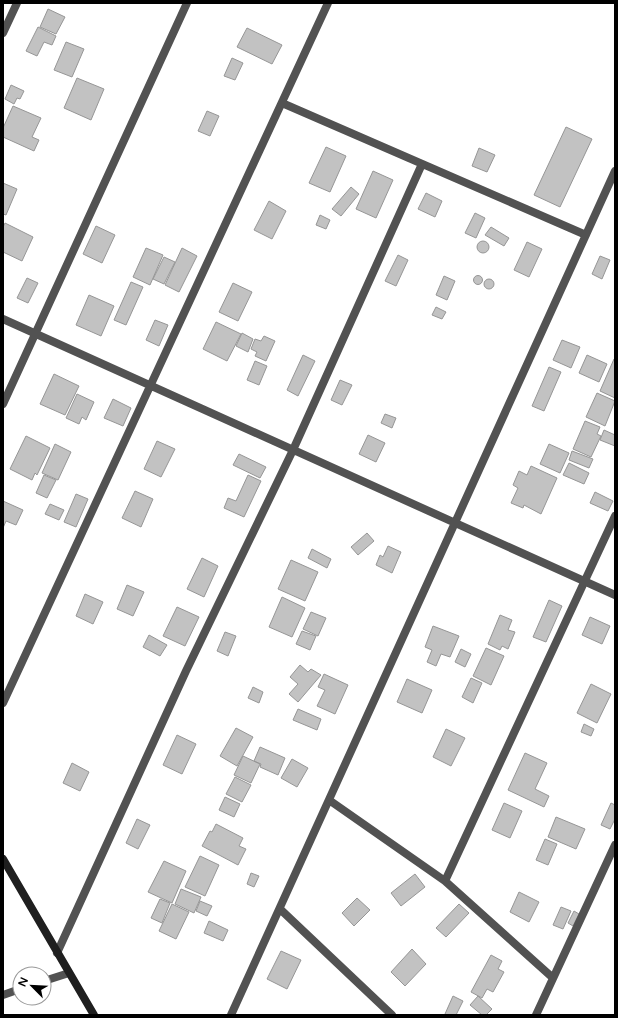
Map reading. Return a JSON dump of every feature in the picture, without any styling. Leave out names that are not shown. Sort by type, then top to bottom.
[{"type":"street","points":[[3,33],[17,3]]},
{"type":"street","points":[[3,404],[187,3]]},
{"type":"street","points":[[3,703],[328,3]]},
{"type":"street","points":[[282,103],[586,235]]},
{"type":"street","points":[[57,953],[186,671],[293,450],[422,164]]},
{"type":"street","points":[[231,1015],[615,171]]},
{"type":"street","points":[[3,319],[615,595]]},
{"type":"street","points":[[445,881],[615,516]]},
{"type":"street","points":[[329,800],[445,881],[553,978]]},
{"type":"street","points":[[536,1015],[615,845]]},
{"type":"street","points":[[3,859],[94,1015]]},
{"type":"street","points":[[280,909],[392,1015]]},
{"type":"street","points":[[52,978],[69,973]]},
{"type":"building","points":[[48,9],[65,17],[56,34],[40,27]]},
{"type":"building","points":[[38,27],[56,36],[52,45],[44,42],[37,56],[26,51]]},
{"type":"building","points":[[247,28],[282,45],[272,64],[237,47]]},
{"type":"building","points":[[66,42],[84,49],[72,77],[54,70]]},
{"type":"building","points":[[232,58],[243,63],[235,80],[224,76]]},
{"type":"building","points":[[77,78],[104,89],[91,120],[64,108]]},
{"type":"building","points":[[11,85],[24,91],[20,99],[17,98],[14,104],[5,99]]},
{"type":"building","points":[[13,106],[41,118],[32,137],[39,140],[34,151],[3,137],[3,128]]},
{"type":"building","points":[[207,111],[219,116],[210,136],[198,131]]},
{"type":"building","points":[[566,127],[592,139],[560,207],[534,195]]},
{"type":"building","points":[[326,147],[346,156],[330,192],[309,183]]},
{"type":"building","points":[[479,148],[495,155],[487,172],[472,166]]},
{"type":"building","points":[[373,171],[393,180],[376,218],[356,209]]},
{"type":"building","points":[[3,183],[17,189],[6,215],[3,214]]},
{"type":"building","points":[[351,187],[359,194],[341,216],[332,209]]},
{"type":"building","points":[[426,193],[442,201],[435,217],[418,209]]},
{"type":"building","points":[[269,201],[286,211],[272,239],[254,230]]},
{"type":"building","points":[[475,213],[485,218],[476,238],[465,233]]},
{"type":"building","points":[[320,215],[330,220],[326,229],[316,225]]},
{"type":"building","points":[[5,223],[33,237],[22,261],[3,252],[3,227]]},
{"type":"building","points":[[96,226],[115,235],[102,263],[83,254]]},
{"type":"building","points":[[491,227],[509,238],[504,246],[485,235]]},
{"type":"building","points":[[481,241],[485,241],[489,247],[485,253],[481,253],[477,249],[477,245]]},
{"type":"building","points":[[527,242],[542,249],[529,277],[514,270]]},
{"type":"building","points":[[146,248],[163,255],[150,285],[133,277]]},
{"type":"building","points":[[182,248],[197,256],[179,292],[165,285]]},
{"type":"building","points":[[398,255],[408,260],[396,286],[385,281]]},
{"type":"building","points":[[600,256],[610,260],[602,279],[592,274]]},
{"type":"building","points":[[164,257],[175,262],[164,284],[153,279]]},
{"type":"building","points":[[444,276],[455,281],[447,300],[436,295]]},
{"type":"building","points":[[476,276],[480,276],[482,280],[480,284],[476,284],[474,282],[474,278]]},
{"type":"building","points":[[27,278],[38,283],[28,303],[17,298]]},
{"type":"building","points":[[487,279],[491,279],[494,284],[491,289],[487,289],[484,286],[484,282]]},
{"type":"building","points":[[131,282],[143,287],[126,325],[114,320]]},
{"type":"building","points":[[233,283],[252,292],[238,321],[219,312]]},
{"type":"building","points":[[89,295],[114,306],[101,336],[76,325]]},
{"type":"building","points":[[436,307],[446,312],[442,319],[432,315]]},
{"type":"building","points":[[155,320],[168,325],[159,346],[146,340]]},
{"type":"building","points":[[216,322],[241,334],[227,361],[203,349]]},
{"type":"building","points":[[242,333],[253,339],[248,352],[236,346]]},
{"type":"building","points":[[264,336],[275,341],[266,361],[255,356],[257,352],[251,349],[255,339],[261,341]]},
{"type":"building","points":[[562,340],[580,347],[571,368],[553,360]]},
{"type":"building","points":[[303,355],[315,361],[298,396],[287,390]]},
{"type":"building","points":[[587,355],[607,364],[599,382],[579,373]]},
{"type":"building","points":[[614,359],[615,360],[615,398],[600,391]]},
{"type":"building","points":[[255,361],[267,366],[259,385],[247,380]]},
{"type":"building","points":[[549,367],[561,372],[544,411],[532,406]]},
{"type":"building","points":[[54,374],[79,386],[65,415],[40,404]]},
{"type":"building","points":[[340,380],[352,385],[342,405],[331,400]]},
{"type":"building","points":[[597,393],[615,401],[605,426],[586,417]]},
{"type":"building","points":[[77,394],[94,402],[86,420],[82,417],[79,424],[66,418]]},
{"type":"building","points":[[113,399],[131,408],[123,426],[104,418]]},
{"type":"building","points":[[385,414],[396,418],[392,428],[381,423]]},
{"type":"building","points":[[585,421],[600,427],[597,434],[601,436],[591,457],[573,449]]},
{"type":"building","points":[[604,430],[615,435],[615,446],[600,440]]},
{"type":"building","points":[[368,435],[385,443],[376,462],[359,454]]},
{"type":"building","points":[[26,436],[50,448],[37,475],[35,473],[32,480],[10,469]]},
{"type":"building","points":[[157,441],[175,449],[161,477],[144,469]]},
{"type":"building","points":[[55,444],[71,452],[58,480],[42,473]]},
{"type":"building","points":[[549,444],[569,453],[560,473],[540,464]]},
{"type":"building","points":[[572,451],[593,459],[589,468],[569,460]]},
{"type":"building","points":[[239,454],[266,467],[260,478],[233,465]]},
{"type":"building","points":[[569,463],[589,473],[584,484],[563,475]]},
{"type":"building","points":[[531,466],[557,478],[541,514],[524,505],[523,508],[511,503],[518,488],[513,485],[519,471],[527,475]]},
{"type":"building","points":[[44,475],[56,480],[47,498],[36,493]]},
{"type":"building","points":[[248,475],[261,481],[244,517],[224,508],[228,498],[236,501]]},
{"type":"building","points":[[135,491],[153,499],[141,527],[122,518]]},
{"type":"building","points":[[595,492],[613,501],[608,511],[590,503]]},
{"type":"building","points":[[76,494],[88,499],[76,527],[64,522]]},
{"type":"building","points":[[3,501],[23,510],[16,525],[6,521],[3,528]]},
{"type":"building","points":[[50,504],[64,510],[59,520],[45,514]]},
{"type":"building","points":[[367,533],[374,541],[358,555],[351,547]]},
{"type":"building","points":[[388,546],[401,552],[392,573],[376,565],[380,555],[383,557]]},
{"type":"building","points":[[312,549],[331,559],[327,568],[308,558]]},
{"type":"building","points":[[202,558],[218,566],[204,597],[187,589]]},
{"type":"building","points":[[291,560],[318,572],[305,601],[278,589]]},
{"type":"building","points":[[127,585],[144,592],[133,616],[117,609]]},
{"type":"building","points":[[85,594],[103,602],[93,624],[76,616]]},
{"type":"building","points":[[282,597],[305,608],[292,637],[269,627]]},
{"type":"building","points":[[549,600],[562,606],[546,642],[533,637]]},
{"type":"building","points":[[177,607],[199,617],[185,646],[163,636]]},
{"type":"building","points":[[311,612],[326,618],[318,636],[303,629]]},
{"type":"building","points":[[500,615],[512,620],[508,630],[515,632],[508,649],[502,646],[500,650],[488,644]]},
{"type":"building","points":[[590,617],[610,626],[602,644],[582,635]]},
{"type":"building","points":[[433,626],[459,636],[450,657],[441,654],[436,666],[427,662],[432,650],[425,647]]},
{"type":"building","points":[[302,631],[316,636],[310,650],[296,644]]},
{"type":"building","points":[[225,632],[236,636],[228,656],[217,651]]},
{"type":"building","points":[[149,635],[167,645],[160,656],[143,647]]},
{"type":"building","points":[[486,648],[504,656],[491,685],[473,676]]},
{"type":"building","points":[[461,649],[471,654],[465,667],[455,662]]},
{"type":"building","points":[[300,665],[308,672],[311,669],[321,675],[298,702],[289,694],[298,684],[290,677]]},
{"type":"building","points":[[324,674],[348,685],[335,714],[317,706],[325,690],[318,687]]},
{"type":"building","points":[[471,678],[482,683],[473,703],[462,697]]},
{"type":"building","points":[[407,679],[432,690],[422,713],[397,702]]},
{"type":"building","points":[[591,684],[611,694],[597,723],[577,713]]},
{"type":"building","points":[[253,687],[263,692],[259,703],[248,698]]},
{"type":"building","points":[[298,709],[321,719],[317,730],[293,720]]},
{"type":"building","points":[[584,724],[594,729],[591,736],[581,732]]},
{"type":"building","points":[[236,728],[253,737],[237,766],[220,756]]},
{"type":"building","points":[[446,729],[465,738],[451,766],[433,757]]},
{"type":"building","points":[[177,735],[196,744],[182,774],[163,765]]},
{"type":"building","points":[[260,747],[285,758],[278,775],[260,767],[261,764],[254,761]]},
{"type":"building","points":[[525,753],[547,763],[535,789],[549,796],[544,807],[508,790]]},
{"type":"building","points":[[243,756],[260,764],[251,783],[234,775]]},
{"type":"building","points":[[292,759],[308,768],[297,787],[281,778]]},
{"type":"building","points":[[72,763],[89,772],[80,791],[63,783]]},
{"type":"building","points":[[235,777],[251,785],[242,802],[226,794]]},
{"type":"building","points":[[225,797],[240,804],[234,817],[219,810]]},
{"type":"building","points":[[504,803],[522,811],[510,838],[492,830]]},
{"type":"building","points":[[611,803],[615,805],[615,819],[610,829],[601,825]]},
{"type":"building","points":[[556,817],[585,829],[576,849],[548,837]]},
{"type":"building","points":[[137,819],[150,825],[138,849],[126,843]]},
{"type":"building","points":[[216,824],[243,838],[239,846],[246,849],[238,865],[202,846],[210,831],[212,832]]},
{"type":"building","points":[[545,839],[557,844],[548,865],[536,860]]},
{"type":"building","points":[[200,856],[219,865],[205,896],[185,887]]},
{"type":"building","points":[[164,861],[186,871],[172,903],[148,892]]},
{"type":"building","points":[[251,873],[259,876],[254,887],[247,884]]},
{"type":"building","points":[[415,874],[425,887],[401,906],[391,893]]},
{"type":"building","points":[[181,889],[201,897],[194,913],[175,904]]},
{"type":"building","points":[[519,892],[539,902],[529,922],[510,912]]},
{"type":"building","points":[[357,898],[370,910],[354,926],[342,913]]},
{"type":"building","points":[[160,899],[170,903],[162,923],[151,918]]},
{"type":"building","points":[[200,901],[212,906],[207,916],[196,911]]},
{"type":"building","points":[[172,904],[189,912],[176,939],[159,931]]},
{"type":"building","points":[[459,904],[469,913],[446,937],[436,928]]},
{"type":"building","points":[[561,907],[571,911],[563,929],[553,925]]},
{"type":"building","points":[[574,911],[579,914],[573,926],[568,923]]},
{"type":"building","points":[[209,921],[228,930],[223,941],[204,933]]},
{"type":"building","points":[[412,949],[426,964],[405,986],[391,972]]},
{"type":"building","points":[[281,951],[301,960],[287,989],[267,979]]},
{"type":"building","points":[[491,955],[502,961],[498,969],[504,972],[493,992],[487,989],[482,998],[471,992]]},
{"type":"building","points":[[453,996],[463,1001],[456,1015],[445,1014]]},
{"type":"building","points":[[478,996],[492,1009],[486,1015],[482,1015],[470,1005]]}]
